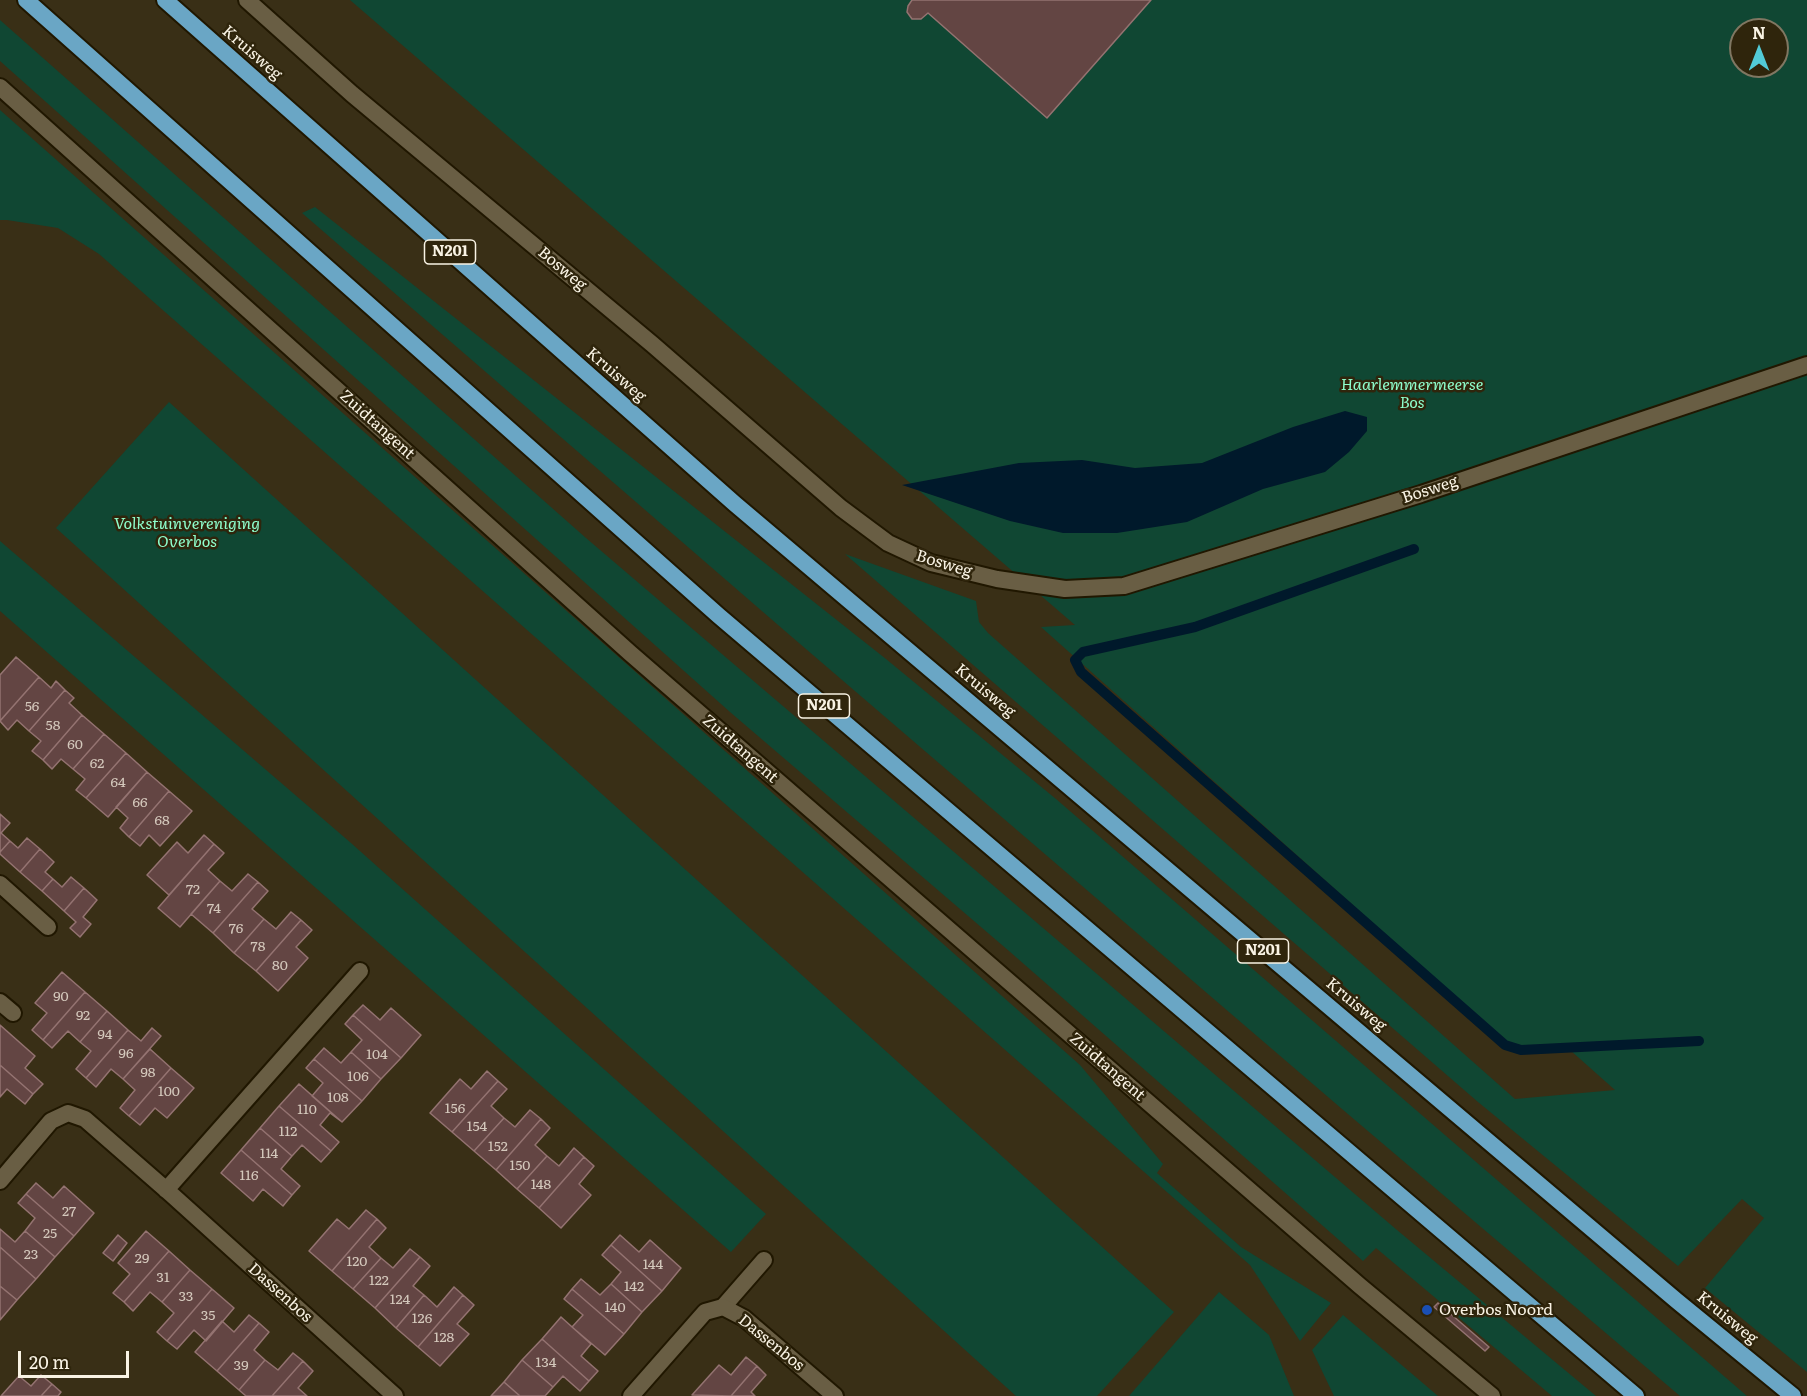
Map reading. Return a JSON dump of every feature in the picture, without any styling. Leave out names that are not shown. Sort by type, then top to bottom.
[{"type":"highway","name":"N201","points":[[26,0],[719,616],[1636,1396]]},
{"type":"highway","name":"Kruisweg","points":[[165,0],[735,504],[1668,1293],[1793,1396]]},
{"type":"street","name":"Bosweg","points":[[247,0],[352,94],[652,344],[841,508],[888,543],[931,563],[998,579],[1065,590],[1124,586],[1421,494],[1807,365]]},
{"type":"street","name":"Zuidtangent","points":[[0,87],[630,653],[1360,1286],[1492,1396]]},
{"type":"street","points":[[0,884],[48,927]]},
{"type":"street","points":[[166,1190],[360,970]]},
{"type":"street","name":"Dassenbos","points":[[0,1181],[51,1121],[68,1113],[85,1119],[394,1396]]},
{"type":"street","points":[[723,1306],[764,1260]]},
{"type":"street","name":"Dassenbos","points":[[631,1396],[705,1312],[723,1306],[744,1318],[835,1396]]},
{"type":"green space","name":"Haarlemmermeerse Bos","points":[[350,0],[1807,0],[1807,1372],[1705,1288],[1764,1218],[1742,1199],[1678,1266],[1478,1102],[845,554],[976,601],[979,622],[988,633],[1515,1099],[1615,1090],[1570,1050],[1512,1047],[1041,627],[1075,625]]},
{"type":"green space","points":[[0,20],[586,538],[1397,1230],[1596,1396],[1552,1396],[1376,1248],[1363,1261],[1009,951],[730,712],[0,61]]},
{"type":"green space","points":[[0,110],[1080,1065],[1163,1164],[1157,1173],[1241,1247],[1331,1303],[1300,1341],[1250,1265],[99,254],[58,228],[0,220]]},
{"type":"green space","points":[[315,207],[886,659],[1056,799],[1747,1396],[1680,1396],[785,631],[302,213]]},
{"type":"green space","name":"Volkstuinvereniging Overbos","points":[[169,402],[1174,1312],[1097,1396],[1016,1396],[56,528]]},
{"type":"green space","points":[[0,541],[351,843],[766,1214],[731,1252],[0,611]]},
{"type":"green space","points":[[1219,1292],[1269,1335],[1294,1396],[1129,1396]]},
{"type":"green space","points":[[1343,1315],[1438,1396],[1334,1396],[1312,1350]]},
{"type":"water","points":[[1345,411],[1367,417],[1367,431],[1349,452],[1325,472],[1263,489],[1187,522],[1117,533],[1063,533],[1010,521],[902,485],[1019,463],[1082,460],[1135,468],[1202,463],[1293,427]]},
{"type":"building","points":[[912,0],[1151,0],[1047,118],[928,13],[921,19],[912,19],[907,12]]},
{"type":"building","points":[[16,657],[39,677],[0,721],[0,675]]},
{"type":"building","points":[[39,677],[51,688],[56,681],[65,690],[29,731],[17,720],[8,730],[0,721]]},
{"type":"building","points":[[65,690],[74,698],[69,703],[82,715],[43,760],[32,751],[41,741],[29,731]]},
{"type":"building","points":[[82,715],[104,734],[73,769],[61,759],[52,769],[43,760]]},
{"type":"building","points":[[104,734],[126,753],[86,798],[76,790],[85,779],[73,769]]},
{"type":"building","points":[[126,753],[147,772],[108,817],[86,798]]},
{"type":"building","points":[[147,772],[169,791],[129,837],[120,828],[128,818],[116,807]]},
{"type":"building","points":[[169,791],[192,811],[160,846],[149,835],[140,846],[129,837]]},
{"type":"building","points":[[0,814],[10,823],[1,833],[10,841],[0,852]]},
{"type":"building","points":[[204,835],[214,844],[169,895],[147,875],[177,842],[188,853]]},
{"type":"building","points":[[27,838],[40,849],[20,872],[0,852],[10,841],[18,848]]},
{"type":"building","points":[[214,844],[224,853],[208,870],[220,881],[180,927],[158,908]]},
{"type":"building","points":[[40,849],[54,862],[45,872],[53,879],[42,891],[20,872]]},
{"type":"building","points":[[248,874],[258,882],[213,933],[191,914],[220,881],[232,891]]},
{"type":"building","points":[[71,877],[84,888],[64,911],[42,891],[53,879],[62,887]]},
{"type":"building","points":[[258,882],[268,891],[252,909],[264,919],[234,953],[213,933]]},
{"type":"building","points":[[84,888],[97,900],[83,917],[91,924],[80,937],[70,928],[76,922],[64,911]]},
{"type":"building","points":[[291,912],[301,920],[256,971],[234,953],[264,919],[276,929]]},
{"type":"building","points":[[301,920],[312,930],[296,947],[308,958],[278,991],[256,971]]},
{"type":"building","points":[[62,972],[85,992],[43,1040],[32,1030],[47,1013],[35,1003]]},
{"type":"building","points":[[85,992],[107,1011],[80,1042],[68,1031],[52,1048],[43,1040]]},
{"type":"building","points":[[363,1005],[380,1020],[391,1008],[421,1035],[401,1058],[353,1015]]},
{"type":"building","points":[[107,1011],[128,1030],[86,1078],[76,1069],[91,1051],[80,1042]]},
{"type":"building","points":[[353,1015],[401,1058],[381,1079],[351,1052],[362,1040],[345,1024]]},
{"type":"building","points":[[0,1025],[35,1056],[25,1068],[43,1084],[33,1094],[0,1065]]},
{"type":"building","points":[[152,1028],[161,1036],[123,1079],[111,1069],[96,1087],[86,1078],[128,1030],[141,1041]]},
{"type":"building","points":[[324,1048],[341,1063],[351,1052],[381,1079],[362,1101],[314,1059]]},
{"type":"building","points":[[150,1049],[171,1068],[129,1116],[120,1108],[135,1090],[123,1079]]},
{"type":"building","points":[[314,1059],[362,1101],[342,1122],[312,1096],[323,1083],[306,1068]]},
{"type":"building","points":[[0,1065],[33,1094],[25,1104],[7,1089],[0,1097]]},
{"type":"building","points":[[171,1068],[194,1088],[167,1118],[155,1108],[140,1125],[129,1116]]},
{"type":"building","points":[[487,1071],[498,1081],[452,1132],[430,1113],[460,1079],[471,1089]]},
{"type":"building","points":[[498,1081],[507,1089],[491,1106],[504,1118],[474,1151],[452,1132]]},
{"type":"building","points":[[299,1084],[342,1122],[330,1113],[320,1125],[339,1142],[331,1151],[279,1106]]},
{"type":"building","points":[[279,1106],[331,1151],[321,1162],[302,1145],[292,1156],[260,1128]]},
{"type":"building","points":[[530,1110],[541,1119],[496,1170],[474,1151],[504,1118],[515,1127]]},
{"type":"building","points":[[541,1119],[550,1128],[535,1145],[547,1156],[517,1189],[496,1170]]},
{"type":"building","points":[[260,1128],[292,1156],[281,1169],[300,1186],[292,1195],[241,1150]]},
{"type":"building","points":[[574,1148],[584,1157],[539,1208],[517,1189],[547,1156],[559,1166]]},
{"type":"building","points":[[241,1150],[292,1195],[283,1206],[263,1189],[253,1201],[221,1173]]},
{"type":"building","points":[[584,1157],[594,1166],[579,1184],[591,1195],[561,1228],[539,1208]]},
{"type":"building","points":[[36,1183],[53,1198],[64,1186],[94,1213],[74,1236],[26,1194]]},
{"type":"building","points":[[26,1194],[74,1236],[55,1257],[25,1231],[35,1218],[18,1203]]},
{"type":"building","points":[[366,1210],[377,1219],[332,1271],[309,1251],[337,1219],[349,1229]]},
{"type":"building","points":[[377,1219],[386,1228],[369,1247],[381,1258],[353,1289],[332,1271]]},
{"type":"building","points":[[0,1229],[15,1242],[25,1231],[55,1257],[36,1279],[0,1247]]},
{"type":"building","points":[[146,1231],[169,1251],[124,1302],[113,1293],[130,1274],[118,1263]]},
{"type":"building","points":[[118,1235],[127,1243],[113,1261],[103,1253]]},
{"type":"building","points":[[620,1235],[639,1252],[650,1240],[681,1268],[662,1291],[611,1245]]},
{"type":"building","points":[[611,1245],[662,1291],[642,1312],[611,1284],[621,1272],[602,1255]]},
{"type":"building","points":[[0,1247],[36,1279],[17,1300],[0,1286]]},
{"type":"building","points":[[410,1249],[420,1257],[375,1308],[353,1289],[381,1258],[393,1268]]},
{"type":"building","points":[[169,1251],[190,1270],[162,1302],[150,1292],[133,1311],[124,1302]]},
{"type":"building","points":[[420,1257],[430,1266],[413,1286],[424,1295],[396,1328],[375,1308]]},
{"type":"building","points":[[190,1270],[212,1289],[167,1341],[157,1332],[174,1313],[162,1302]]},
{"type":"building","points":[[581,1279],[600,1295],[611,1284],[642,1312],[624,1334],[572,1289]]},
{"type":"building","points":[[0,1286],[17,1300],[0,1320]]},
{"type":"building","points":[[454,1287],[463,1295],[418,1347],[396,1328],[424,1295],[437,1307]]},
{"type":"building","points":[[212,1289],[234,1308],[206,1341],[194,1330],[177,1349],[167,1341]]},
{"type":"building","points":[[572,1289],[624,1334],[605,1355],[572,1327],[583,1315],[564,1299]]},
{"type":"building","points":[[463,1295],[474,1305],[457,1324],[469,1334],[440,1366],[418,1347]]},
{"type":"building","points":[[1438,1303],[1489,1347],[1485,1351],[1434,1307]]},
{"type":"building","points":[[249,1315],[259,1323],[217,1371],[195,1352],[222,1321],[234,1332]]},
{"type":"building","points":[[561,1317],[591,1344],[581,1356],[598,1371],[589,1381],[542,1339]]},
{"type":"building","points":[[259,1323],[269,1332],[254,1350],[265,1360],[239,1390],[217,1371]]},
{"type":"building","points":[[542,1339],[589,1381],[580,1391],[563,1376],[553,1387],[522,1360]]},
{"type":"building","points":[[293,1353],[303,1361],[272,1396],[246,1396],[239,1390],[265,1360],[278,1370]]},
{"type":"building","points":[[746,1357],[757,1366],[731,1396],[692,1395],[719,1365],[731,1375]]},
{"type":"building","points":[[522,1360],[553,1387],[545,1396],[520,1396],[504,1382]]},
{"type":"building","points":[[303,1361],[313,1371],[298,1388],[307,1396],[272,1396]]},
{"type":"building","points":[[757,1366],[766,1375],[751,1392],[755,1396],[731,1396]]},
{"type":"building","points":[[41,1375],[52,1384],[41,1396],[1,1396],[19,1376],[31,1386]]},
{"type":"building","points":[[504,1382],[520,1396],[491,1396]]},
{"type":"building","points":[[52,1384],[61,1392],[58,1396],[41,1396]]},
{"type":"waterway","points":[[1414,549],[1195,627],[1083,652],[1075,660],[1081,672],[1505,1045],[1521,1050],[1699,1041]]},
{"type":"place","name":"Overbos Noord","points":[[1427,1310]]}]
